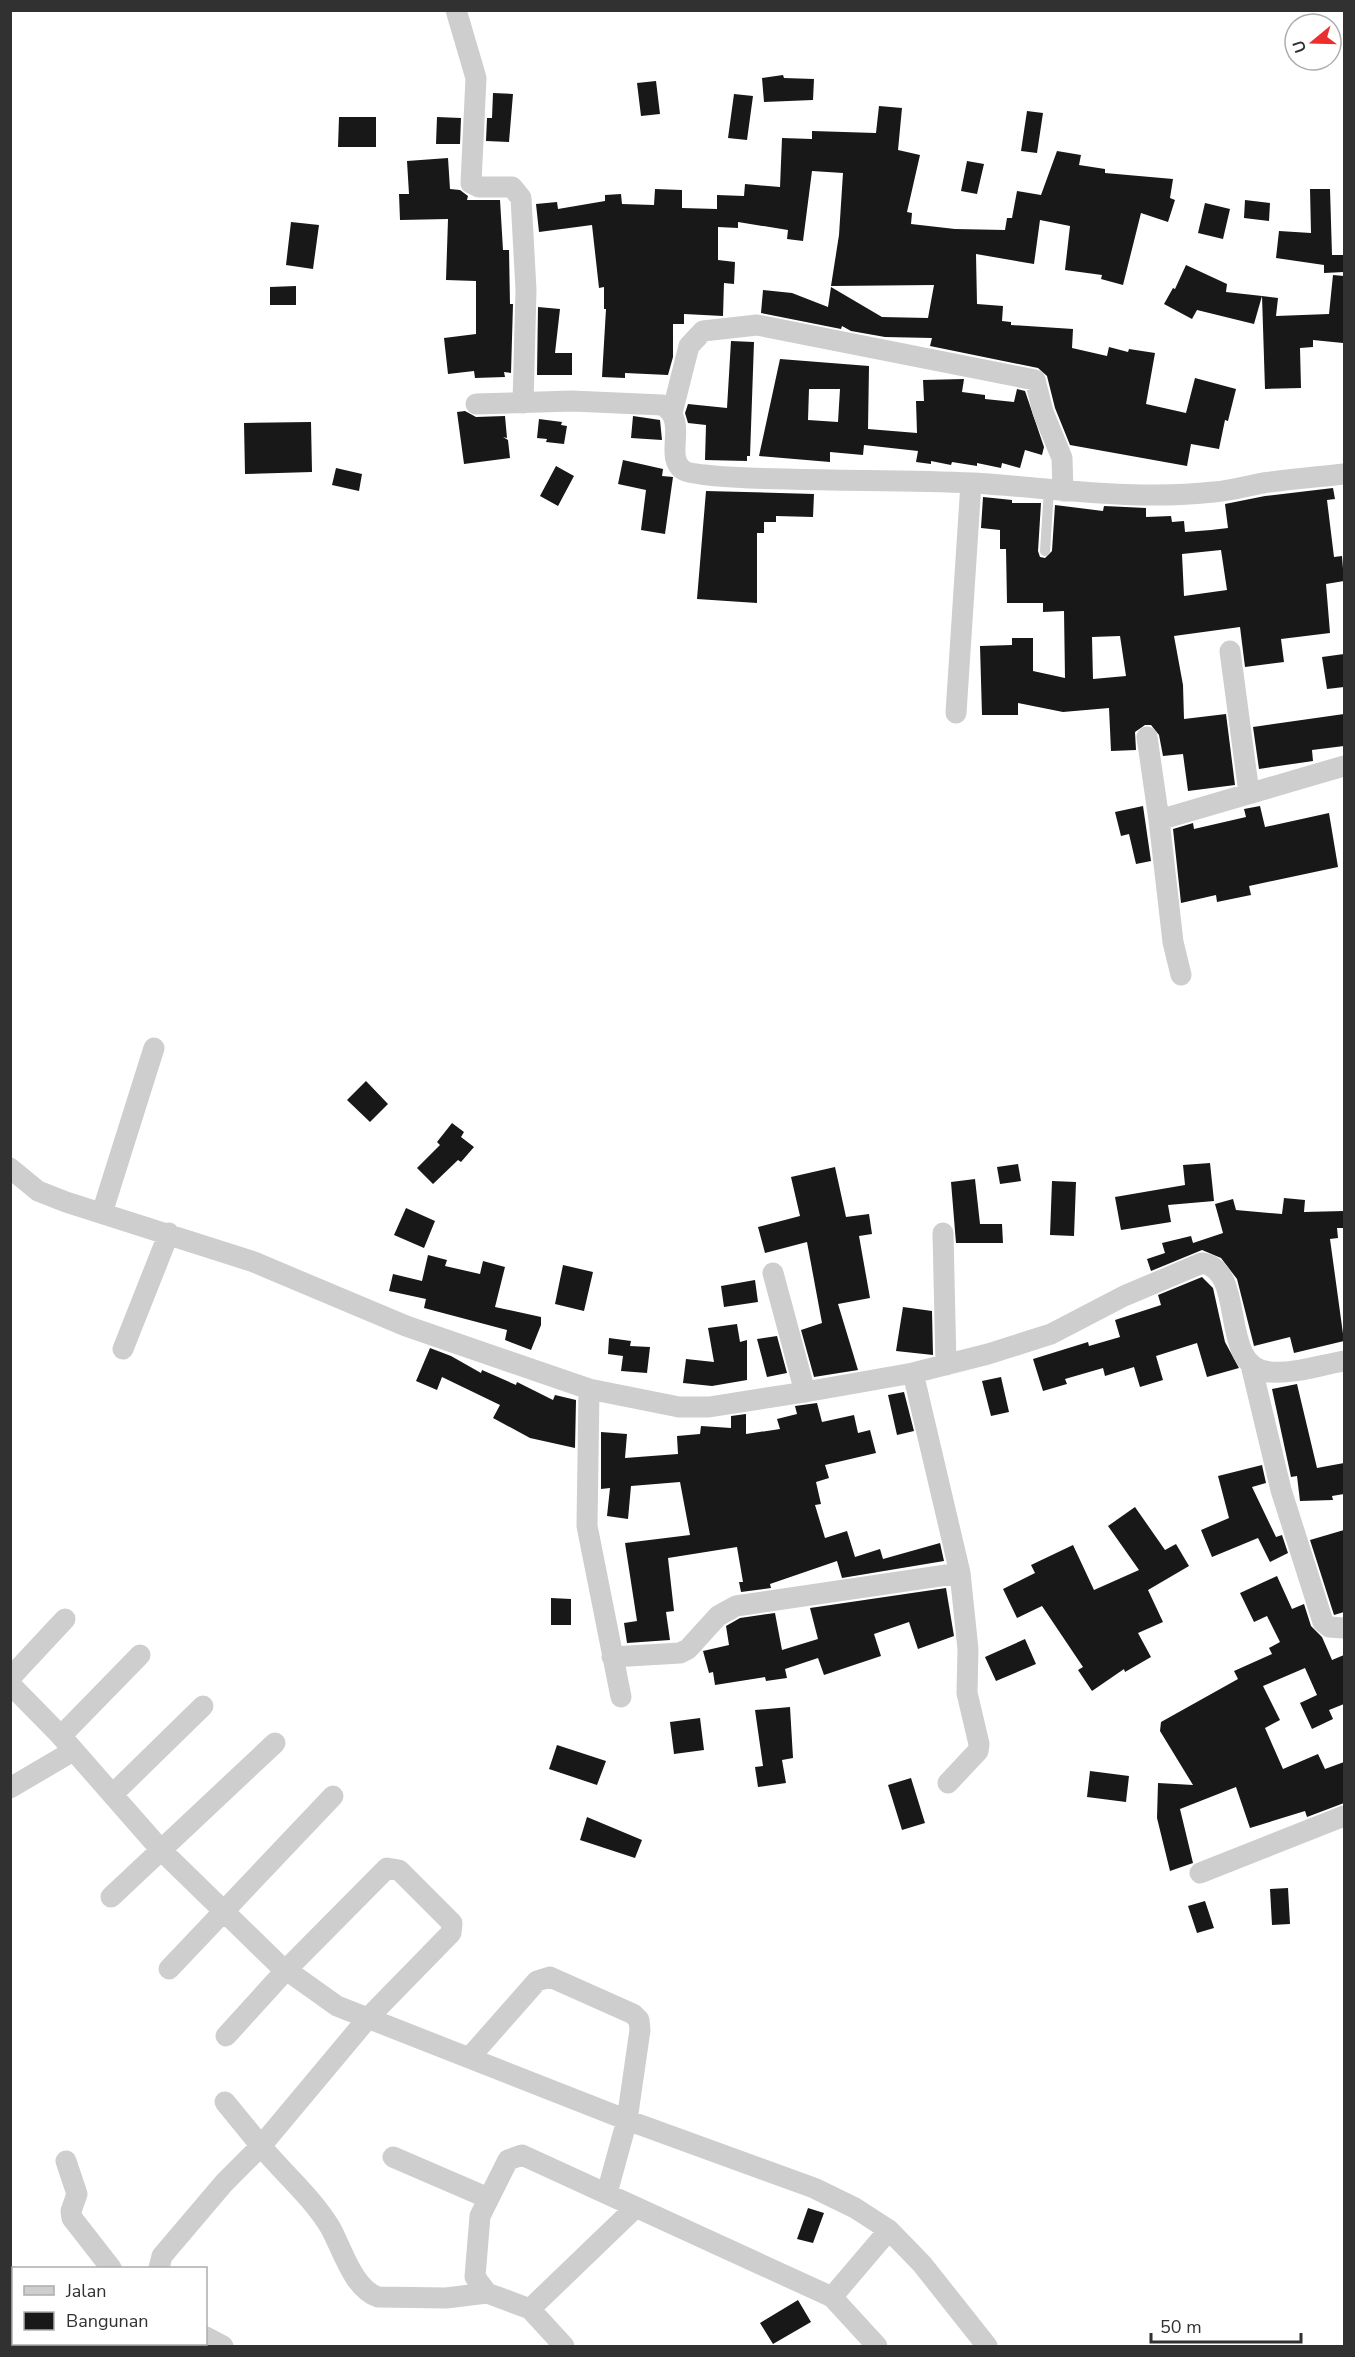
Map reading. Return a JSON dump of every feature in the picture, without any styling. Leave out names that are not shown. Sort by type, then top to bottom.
[{"type":"street","points":[[456,10],[476,78],[471,183],[479,187],[512,187],[521,198],[526,290],[523,403]]},
{"type":"street","points":[[1056,490],[1060,451],[1043,412],[1035,380],[757,325],[703,331],[689,346],[672,412],[676,428],[676,459],[684,471],[773,479],[971,483],[1056,490],[1146,494],[1214,492],[1265,483],[1344,474]]},
{"type":"street","points":[[476,404],[623,402],[662,405],[672,412]]},
{"type":"street","points":[[956,713],[971,483]]},
{"type":"street","points":[[1230,651],[1249,793]]},
{"type":"street","points":[[1147,737],[1173,942],[1181,975]]},
{"type":"street","points":[[1159,820],[1249,793],[1307,779],[1344,766]]},
{"type":"street","points":[[102,1213],[154,1048]]},
{"type":"street","points":[[10,1168],[39,1191],[254,1262],[406,1326],[589,1389],[679,1407],[709,1407],[805,1392],[946,1365],[1051,1334],[1124,1296],[1202,1263],[1216,1268],[1223,1278],[1236,1331],[1245,1357],[1251,1365],[1281,1490],[1323,1622],[1329,1627],[1344,1628]]},
{"type":"street","points":[[123,1349],[169,1233]]},
{"type":"street","points":[[943,1233],[946,1365]]},
{"type":"street","points":[[773,1273],[805,1392]]},
{"type":"street","points":[[1251,1365],[1269,1372],[1344,1361]]},
{"type":"street","points":[[913,1373],[960,1573],[968,1649],[967,1693],[978,1744],[978,1751],[948,1783]]},
{"type":"street","points":[[589,1389],[587,1526],[621,1697]]},
{"type":"street","points":[[612,1657],[680,1653],[688,1649],[717,1616],[736,1606],[960,1573]]},
{"type":"street","points":[[10,1678],[65,1619]]},
{"type":"street","points":[[10,1788],[67,1743],[140,1655]]},
{"type":"street","points":[[10,1684],[67,1743],[161,1850],[286,1970],[337,2006],[627,2120],[813,2188],[855,2208],[889,2230],[922,2264],[987,2346]]},
{"type":"street","points":[[113,1794],[202,1706]]},
{"type":"street","points":[[111,1897],[275,1743]]},
{"type":"street","points":[[169,1969],[333,1796]]},
{"type":"street","points":[[1200,1874],[1344,1816]]},
{"type":"street","points":[[159,2267],[162,2256],[224,2183],[261,2146],[368,2018],[453,1929],[452,1923],[396,1868],[383,1870],[226,2036]]},
{"type":"street","points":[[470,2057],[537,1981],[550,1977],[633,2014],[639,2020],[640,2030],[627,2120],[607,2193]]},
{"type":"street","points":[[225,2102],[291,2178],[328,2225],[361,2286],[370,2294],[378,2297],[446,2298],[487,2293],[530,2308],[564,2346]]},
{"type":"street","points":[[487,2293],[475,2277],[480,2216],[508,2160],[517,2155],[607,2193],[635,2208],[832,2297],[878,2346]]},
{"type":"street","points":[[393,2157],[488,2198]]},
{"type":"street","points":[[66,2161],[76,2194],[70,2211],[72,2218],[110,2267]]},
{"type":"street","points":[[530,2308],[635,2208]]},
{"type":"street","points":[[832,2297],[889,2230]]},
{"type":"street","points":[[207,2338],[223,2346]]},
{"type":"lane","points":[[1045,551],[1056,490]]},
{"type":"building","points":[[783,75],[784,78],[814,79],[813,100],[764,102],[762,78]]},
{"type":"building","points":[[656,81],[660,114],[641,116],[637,83]]},
{"type":"building","points":[[493,93],[513,94],[509,142],[486,141],[487,118],[492,118]]},
{"type":"building","points":[[734,94],[753,96],[747,140],[728,138]]},
{"type":"building","points":[[879,106],[902,108],[898,150],[920,155],[907,212],[912,213],[911,224],[955,229],[1005,230],[1007,218],[1012,218],[1017,191],[1041,195],[1057,151],[1081,155],[1079,165],[1105,169],[1105,173],[1173,179],[1170,198],[1175,200],[1168,222],[1141,213],[1123,285],[1101,279],[1102,275],[1065,270],[1070,226],[1040,220],[1034,264],[976,254],[977,304],[1003,306],[1002,321],[1011,322],[1011,325],[1073,329],[1072,348],[1107,356],[1109,347],[1128,352],[1129,349],[1155,353],[1146,404],[1186,413],[1195,378],[1236,389],[1228,421],[1225,420],[1219,449],[1191,444],[1187,466],[1070,445],[1055,408],[1047,376],[1038,368],[930,346],[932,338],[885,337],[851,331],[842,326],[841,329],[761,313],[763,290],[792,293],[828,307],[831,287],[882,317],[928,318],[934,285],[831,286],[839,235],[843,173],[812,171],[803,241],[787,239],[788,230],[738,222],[738,228],[718,227],[718,260],[735,262],[734,284],[724,283],[723,316],[684,314],[684,324],[673,324],[673,357],[668,375],[625,373],[625,378],[602,377],[606,309],[604,309],[604,287],[599,288],[592,225],[539,232],[536,204],[557,202],[558,209],[605,201],[605,195],[621,194],[622,204],[654,205],[655,189],[682,190],[682,208],[717,209],[717,195],[744,196],[745,184],[780,187],[782,138],[812,139],[812,131],[876,133]]},
{"type":"building","points":[[1027,111],[1043,113],[1037,153],[1021,151]]},
{"type":"building","points":[[339,117],[376,117],[376,147],[338,147]]},
{"type":"building","points":[[437,117],[461,118],[460,144],[436,144]]},
{"type":"building","points":[[448,158],[450,189],[460,190],[468,196],[467,200],[500,200],[503,250],[509,250],[510,304],[513,304],[511,373],[504,372],[505,377],[475,378],[474,371],[448,374],[444,338],[476,334],[476,281],[446,280],[448,219],[400,220],[399,194],[409,194],[407,161]]},
{"type":"building","points":[[967,161],[984,164],[977,194],[961,191]]},
{"type":"building","points":[[1310,189],[1330,189],[1332,255],[1344,255],[1344,272],[1324,273],[1324,265],[1276,258],[1279,231],[1311,233]]},
{"type":"building","points":[[1245,200],[1270,203],[1269,221],[1244,218]]},
{"type":"building","points":[[1205,203],[1230,209],[1223,239],[1198,233]]},
{"type":"building","points":[[291,222],[319,225],[313,269],[286,265]]},
{"type":"building","points":[[1186,265],[1227,284],[1226,292],[1262,296],[1254,324],[1197,310],[1192,319],[1164,304],[1173,288],[1175,289]]},
{"type":"building","points":[[1333,275],[1344,276],[1343,343],[1313,340],[1313,347],[1300,348],[1301,388],[1265,389],[1262,296],[1278,298],[1276,316],[1329,314]]},
{"type":"building","points":[[296,286],[296,305],[270,305],[270,287]]},
{"type":"building","points":[[538,307],[560,309],[555,353],[572,353],[572,375],[537,375]]},
{"type":"building","points":[[731,341],[754,342],[750,456],[747,456],[747,461],[705,460],[706,425],[688,423],[685,413],[688,404],[727,408]]},
{"type":"building","points":[[780,359],[869,366],[868,429],[917,433],[916,401],[924,401],[923,380],[964,379],[962,392],[985,395],[985,399],[1014,402],[1017,389],[1025,391],[1044,447],[1042,455],[1025,450],[1020,468],[1002,463],[1001,468],[977,463],[977,466],[952,462],[951,465],[931,461],[931,464],[916,462],[918,451],[864,445],[863,455],[830,452],[830,462],[759,456]],"holes":[[[809,389],[840,389],[838,422],[808,420]]]},
{"type":"building","points":[[465,411],[476,417],[505,416],[507,438],[503,437],[508,440],[510,458],[464,464],[457,412]]},
{"type":"building","points":[[633,416],[660,420],[662,440],[631,438]]},
{"type":"building","points":[[539,419],[562,422],[561,425],[567,426],[564,444],[546,442],[547,439],[537,438]]},
{"type":"building","points":[[311,422],[312,472],[245,474],[244,423]]},
{"type":"building","points":[[623,460],[663,469],[662,476],[673,477],[665,534],[641,530],[646,490],[618,484]]},
{"type":"building","points":[[556,466],[574,476],[558,506],[540,496]]},
{"type":"building","points":[[336,468],[362,474],[359,491],[332,485]]},
{"type":"building","points":[[1333,488],[1335,499],[1327,500],[1334,557],[1342,556],[1344,581],[1326,584],[1330,633],[1281,639],[1284,662],[1245,667],[1240,627],[1174,636],[1183,685],[1184,719],[1226,714],[1235,785],[1188,791],[1183,754],[1163,756],[1159,735],[1151,725],[1145,725],[1135,732],[1136,750],[1111,751],[1109,708],[1063,712],[1018,703],[1018,715],[982,715],[980,646],[1012,645],[1012,638],[1033,638],[1033,671],[1065,678],[1064,611],[1043,612],[1043,603],[1007,603],[1006,549],[1000,549],[1000,530],[981,528],[983,497],[1012,500],[1012,503],[1041,503],[1038,551],[1040,557],[1045,558],[1052,551],[1055,505],[1103,511],[1104,506],[1146,508],[1146,517],[1171,516],[1172,522],[1184,521],[1185,532],[1228,528],[1225,504],[1265,496]],"holes":[[[1221,550],[1227,590],[1184,596],[1182,554]],[[1120,636],[1126,676],[1093,679],[1092,637]]]},
{"type":"building","points":[[706,491],[814,494],[813,517],[776,516],[776,522],[764,522],[764,533],[757,533],[757,603],[697,599]]},
{"type":"building","points":[[1344,654],[1344,687],[1327,689],[1322,657]]},
{"type":"building","points":[[1344,714],[1344,746],[1312,750],[1313,761],[1259,769],[1253,727]]},
{"type":"building","points":[[1143,806],[1151,861],[1136,864],[1129,834],[1121,836],[1115,812]]},
{"type":"building","points":[[1260,806],[1265,827],[1329,813],[1338,867],[1249,886],[1251,895],[1217,902],[1216,895],[1181,903],[1173,829],[1193,823],[1194,829],[1246,817],[1244,809]]},
{"type":"building","points":[[366,1081],[388,1104],[370,1122],[347,1100]]},
{"type":"building","points":[[452,1123],[464,1132],[461,1137],[474,1147],[461,1162],[458,1160],[433,1184],[417,1168],[440,1145],[437,1142]]},
{"type":"building","points":[[1210,1163],[1214,1201],[1168,1205],[1171,1222],[1121,1230],[1115,1197],[1185,1185],[1183,1165]]},
{"type":"building","points":[[1018,1164],[1021,1181],[1000,1184],[997,1167]]},
{"type":"building","points":[[835,1167],[846,1217],[869,1214],[872,1234],[859,1236],[870,1298],[838,1304],[858,1370],[814,1377],[801,1330],[822,1323],[807,1242],[765,1253],[758,1227],[800,1216],[791,1177]]},
{"type":"building","points":[[975,1179],[980,1224],[1002,1224],[1003,1243],[956,1243],[951,1182]]},
{"type":"building","points":[[1052,1181],[1076,1182],[1074,1236],[1050,1235]]},
{"type":"building","points":[[1284,1198],[1305,1200],[1304,1212],[1344,1211],[1344,1228],[1337,1228],[1338,1238],[1330,1239],[1344,1341],[1294,1353],[1290,1337],[1254,1346],[1237,1279],[1221,1258],[1202,1250],[1151,1271],[1147,1259],[1165,1253],[1162,1243],[1191,1236],[1193,1243],[1223,1233],[1215,1204],[1233,1199],[1236,1210],[1282,1214]]},
{"type":"building","points":[[406,1208],[435,1221],[424,1248],[394,1235]]},
{"type":"building","points":[[428,1255],[447,1260],[445,1266],[480,1274],[483,1261],[505,1267],[495,1307],[541,1317],[541,1325],[531,1350],[505,1340],[507,1330],[424,1308],[426,1299],[389,1291],[393,1274],[422,1281]]},
{"type":"building","points":[[563,1265],[593,1272],[584,1311],[555,1304]]},
{"type":"building","points":[[1202,1277],[1213,1288],[1225,1342],[1239,1368],[1207,1377],[1197,1343],[1156,1356],[1163,1380],[1140,1387],[1134,1367],[1105,1376],[1103,1368],[1065,1379],[1067,1384],[1043,1391],[1033,1359],[1088,1342],[1089,1346],[1120,1337],[1115,1320],[1161,1305],[1158,1295]]},
{"type":"building","points":[[755,1280],[758,1302],[724,1307],[721,1286]]},
{"type":"building","points":[[903,1307],[932,1311],[933,1355],[896,1351]]},
{"type":"building","points":[[737,1324],[740,1342],[747,1340],[747,1380],[712,1386],[683,1383],[686,1359],[714,1362],[708,1328]]},
{"type":"building","points":[[777,1336],[787,1373],[767,1377],[757,1339]]},
{"type":"building","points":[[609,1338],[631,1341],[630,1346],[650,1347],[647,1373],[621,1371],[623,1356],[608,1354]]},
{"type":"building","points":[[430,1348],[451,1356],[481,1373],[482,1370],[516,1385],[517,1382],[553,1400],[555,1395],[576,1400],[575,1448],[530,1438],[493,1418],[500,1405],[442,1377],[437,1390],[416,1381]]},
{"type":"building","points":[[1001,1377],[1009,1412],[991,1416],[982,1381]]},
{"type":"building","points":[[1297,1384],[1317,1468],[1344,1463],[1344,1494],[1332,1496],[1333,1500],[1300,1501],[1297,1476],[1291,1477],[1272,1389]]},
{"type":"building","points":[[904,1392],[914,1431],[897,1435],[888,1395]]},
{"type":"building","points":[[817,1403],[822,1422],[854,1415],[858,1433],[870,1430],[876,1453],[825,1465],[829,1478],[816,1482],[821,1504],[815,1505],[825,1538],[847,1531],[855,1557],[880,1549],[883,1559],[940,1543],[944,1561],[842,1578],[837,1561],[770,1584],[771,1588],[741,1592],[739,1582],[743,1582],[737,1547],[668,1558],[674,1611],[666,1612],[670,1640],[627,1643],[624,1623],[637,1621],[625,1543],[690,1535],[680,1482],[631,1486],[628,1519],[607,1516],[610,1488],[601,1489],[601,1432],[627,1434],[625,1458],[678,1454],[677,1436],[700,1434],[701,1426],[731,1428],[731,1416],[746,1414],[746,1434],[780,1429],[777,1419],[797,1414],[795,1406]]},
{"type":"building","points":[[1262,1465],[1266,1483],[1252,1487],[1276,1537],[1282,1535],[1288,1553],[1270,1562],[1258,1538],[1212,1557],[1201,1530],[1229,1518],[1218,1476]]},
{"type":"building","points":[[1135,1507],[1165,1550],[1176,1544],[1189,1566],[1148,1590],[1163,1622],[1138,1633],[1151,1657],[1125,1672],[1124,1669],[1092,1691],[1078,1670],[1083,1667],[1042,1606],[1017,1618],[1003,1589],[1035,1573],[1031,1565],[1073,1545],[1094,1590],[1139,1570],[1108,1526]]},
{"type":"building","points":[[1344,1530],[1344,1612],[1334,1615],[1310,1540]]},
{"type":"building","points":[[1277,1576],[1292,1609],[1304,1604],[1311,1626],[1322,1637],[1332,1660],[1344,1655],[1344,1704],[1329,1710],[1333,1719],[1312,1729],[1300,1703],[1317,1695],[1305,1668],[1263,1686],[1280,1720],[1265,1728],[1283,1769],[1318,1754],[1325,1769],[1344,1762],[1344,1803],[1307,1817],[1305,1811],[1250,1828],[1236,1787],[1180,1809],[1193,1863],[1170,1871],[1157,1818],[1158,1783],[1193,1785],[1160,1731],[1161,1722],[1238,1679],[1234,1671],[1272,1654],[1269,1648],[1280,1642],[1267,1616],[1254,1622],[1240,1593]]},
{"type":"building","points":[[946,1588],[954,1636],[918,1649],[909,1622],[874,1634],[881,1656],[824,1675],[818,1658],[785,1669],[787,1678],[766,1681],[765,1677],[715,1685],[713,1672],[709,1673],[703,1651],[729,1645],[726,1626],[740,1618],[775,1613],[782,1650],[818,1639],[810,1608]]},
{"type":"building","points":[[551,1598],[571,1599],[571,1625],[551,1625]]},
{"type":"building","points":[[1025,1639],[1036,1664],[996,1681],[985,1657]]},
{"type":"building","points":[[790,1707],[793,1758],[782,1760],[786,1783],[758,1787],[755,1767],[763,1766],[755,1710]]},
{"type":"building","points":[[700,1718],[704,1750],[674,1754],[670,1722]]},
{"type":"building","points":[[557,1745],[606,1761],[597,1785],[549,1769]]},
{"type":"building","points":[[1090,1771],[1129,1776],[1126,1802],[1087,1797]]},
{"type":"building","points":[[911,1778],[925,1823],[902,1830],[888,1785]]},
{"type":"building","points":[[587,1817],[642,1840],[635,1858],[580,1840]]},
{"type":"building","points":[[1288,1888],[1290,1924],[1272,1925],[1270,1889]]},
{"type":"building","points":[[1205,1901],[1214,1928],[1197,1933],[1188,1906]]},
{"type":"building","points":[[808,2208],[824,2213],[813,2243],[797,2239]]},
{"type":"building","points":[[798,2300],[811,2322],[773,2344],[760,2323]]}]
